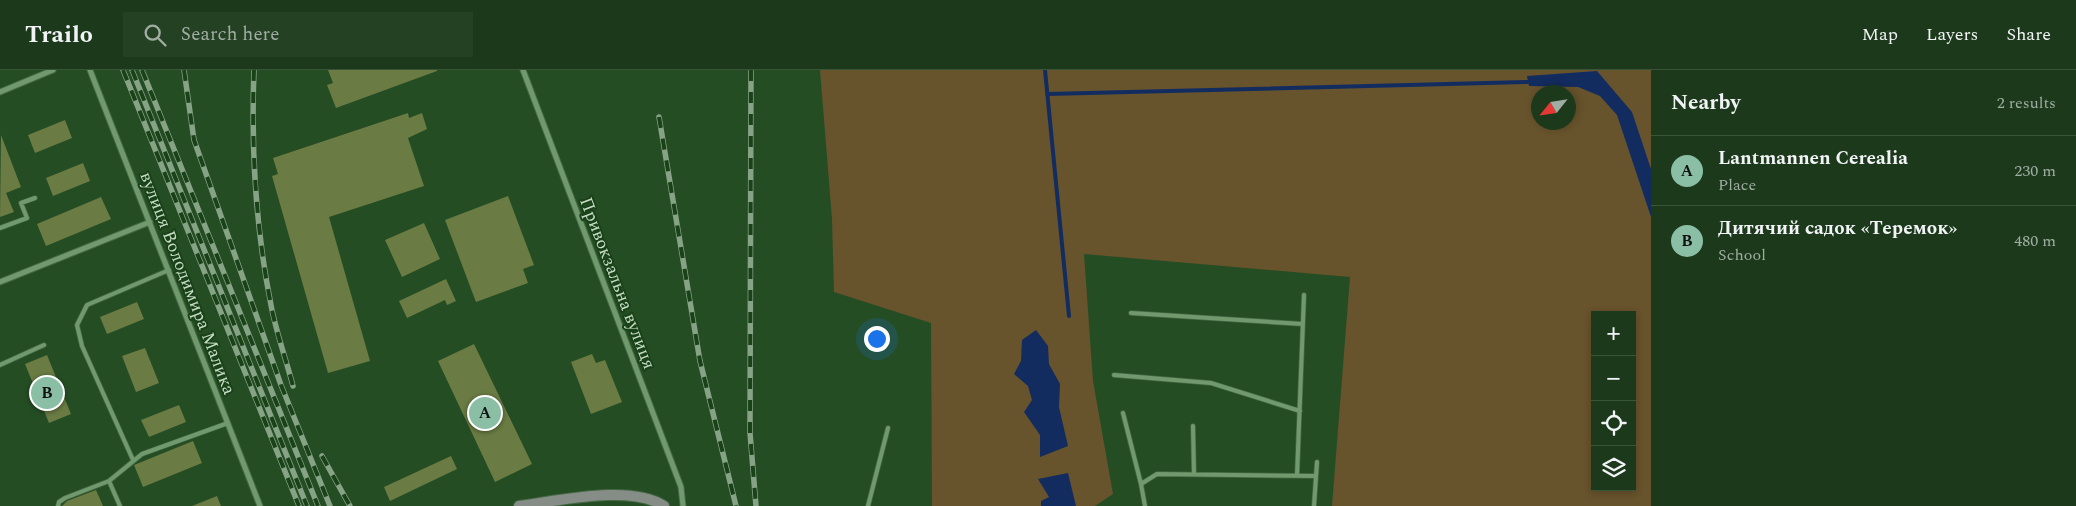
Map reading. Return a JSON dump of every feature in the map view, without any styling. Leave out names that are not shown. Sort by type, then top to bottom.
[{"type":"main road","points":[[519,506],[623,494],[655,500],[664,506]]},
{"type":"street","points":[[0,92],[53,70]]},
{"type":"street","name":"вулиця Володимира Малика","points":[[90,70],[260,506]]},
{"type":"street","name":"Привокзальна вулиця","points":[[523,70],[681,487],[683,506]]},
{"type":"street","points":[[0,282],[150,222]]},
{"type":"lane","points":[[0,228],[26,218],[21,203],[35,198]]},
{"type":"lane","points":[[132,460],[82,346],[77,325],[87,305],[168,270]]},
{"type":"lane","points":[[1297,476],[1304,295]]},
{"type":"lane","points":[[1131,313],[1303,324]]},
{"type":"lane","points":[[0,365],[44,345]]},
{"type":"lane","points":[[1114,375],[1211,383],[1300,411]]},
{"type":"lane","points":[[1123,413],[1145,506]]},
{"type":"lane","points":[[58,506],[59,502],[66,498],[109,481],[132,460],[153,449],[228,423]]},
{"type":"lane","points":[[1193,426],[1194,474]]},
{"type":"lane","points":[[868,506],[888,428]]},
{"type":"lane","points":[[1314,506],[1317,462]]},
{"type":"lane","points":[[1141,484],[1157,474],[1316,476]]},
{"type":"lane","points":[[109,481],[120,506]]},
{"type":"shaded area","points":[[820,70],[1651,70],[1651,506],[1332,506],[1350,277],[1084,254],[1093,381],[1113,494],[1095,506],[932,506],[931,323],[834,292],[832,219]]},
{"type":"water","points":[[1597,71],[1632,112],[1651,169],[1651,217],[1617,115],[1600,96],[1576,87],[1576,85],[1529,86],[1527,76]]},
{"type":"water","points":[[1036,330],[1048,346],[1049,364],[1060,384],[1059,407],[1068,446],[1040,457],[1040,435],[1024,412],[1032,400],[1028,386],[1014,374],[1021,361],[1022,340]]},
{"type":"water","points":[[1068,473],[1076,506],[1041,506],[1041,501],[1049,497],[1038,479]]},
{"type":"building","points":[[328,70],[437,71],[336,108],[327,85],[333,83]]},
{"type":"building","points":[[408,113],[409,118],[422,113],[427,129],[408,138],[424,186],[329,217],[370,361],[328,373],[272,176],[278,174],[273,158]]},
{"type":"building","points":[[65,120],[72,138],[35,153],[28,135]]},
{"type":"building","points":[[1,135],[21,187],[6,193],[14,212],[0,217]]},
{"type":"building","points":[[83,163],[90,181],[53,196],[46,178]]},
{"type":"building","points":[[508,196],[534,265],[523,269],[528,283],[476,302],[445,220]]},
{"type":"building","points":[[101,197],[111,219],[46,246],[37,224]]},
{"type":"building","points":[[424,223],[440,259],[402,277],[385,240]]},
{"type":"building","points":[[446,279],[456,301],[447,305],[445,300],[407,318],[399,301]]},
{"type":"building","points":[[137,302],[144,319],[107,334],[100,317]]},
{"type":"building","points":[[474,344],[532,464],[495,482],[438,361]]},
{"type":"building","points":[[145,348],[159,383],[136,392],[122,356]]},
{"type":"building","points":[[592,354],[596,363],[605,360],[622,402],[591,414],[571,362]]},
{"type":"building","points":[[47,355],[71,414],[49,423],[25,364]]},
{"type":"building","points":[[179,405],[186,422],[149,437],[141,420]]},
{"type":"building","points":[[193,441],[202,463],[143,487],[134,465]]},
{"type":"building","points":[[451,456],[457,469],[390,501],[384,487]]},
{"type":"building","points":[[96,490],[103,506],[62,506],[67,501]]},
{"type":"building","points":[[217,496],[221,506],[192,506]]},
{"type":"waterway","points":[[1045,70],[1069,316]]},
{"type":"waterway","points":[[1047,94],[1528,82]]},
{"type":"railway","points":[[123,70],[299,506]]},
{"type":"railway","points":[[132,70],[307,506]]},
{"type":"railway","points":[[142,70],[318,506]]},
{"type":"railway","points":[[184,70],[194,140],[281,385],[330,506]]},
{"type":"railway","points":[[254,70],[253,128],[258,218],[273,315],[293,386]]},
{"type":"railway","points":[[751,70],[750,433],[756,506]]},
{"type":"railway","points":[[659,117],[700,361],[736,506]]},
{"type":"railway","points":[[322,456],[350,506]]},
{"type":"place","name":"Дитячий садок «Теремок»","points":[[47,393]]},
{"type":"place","name":"Lantmannen Cerealia","points":[[485,413]]}]
